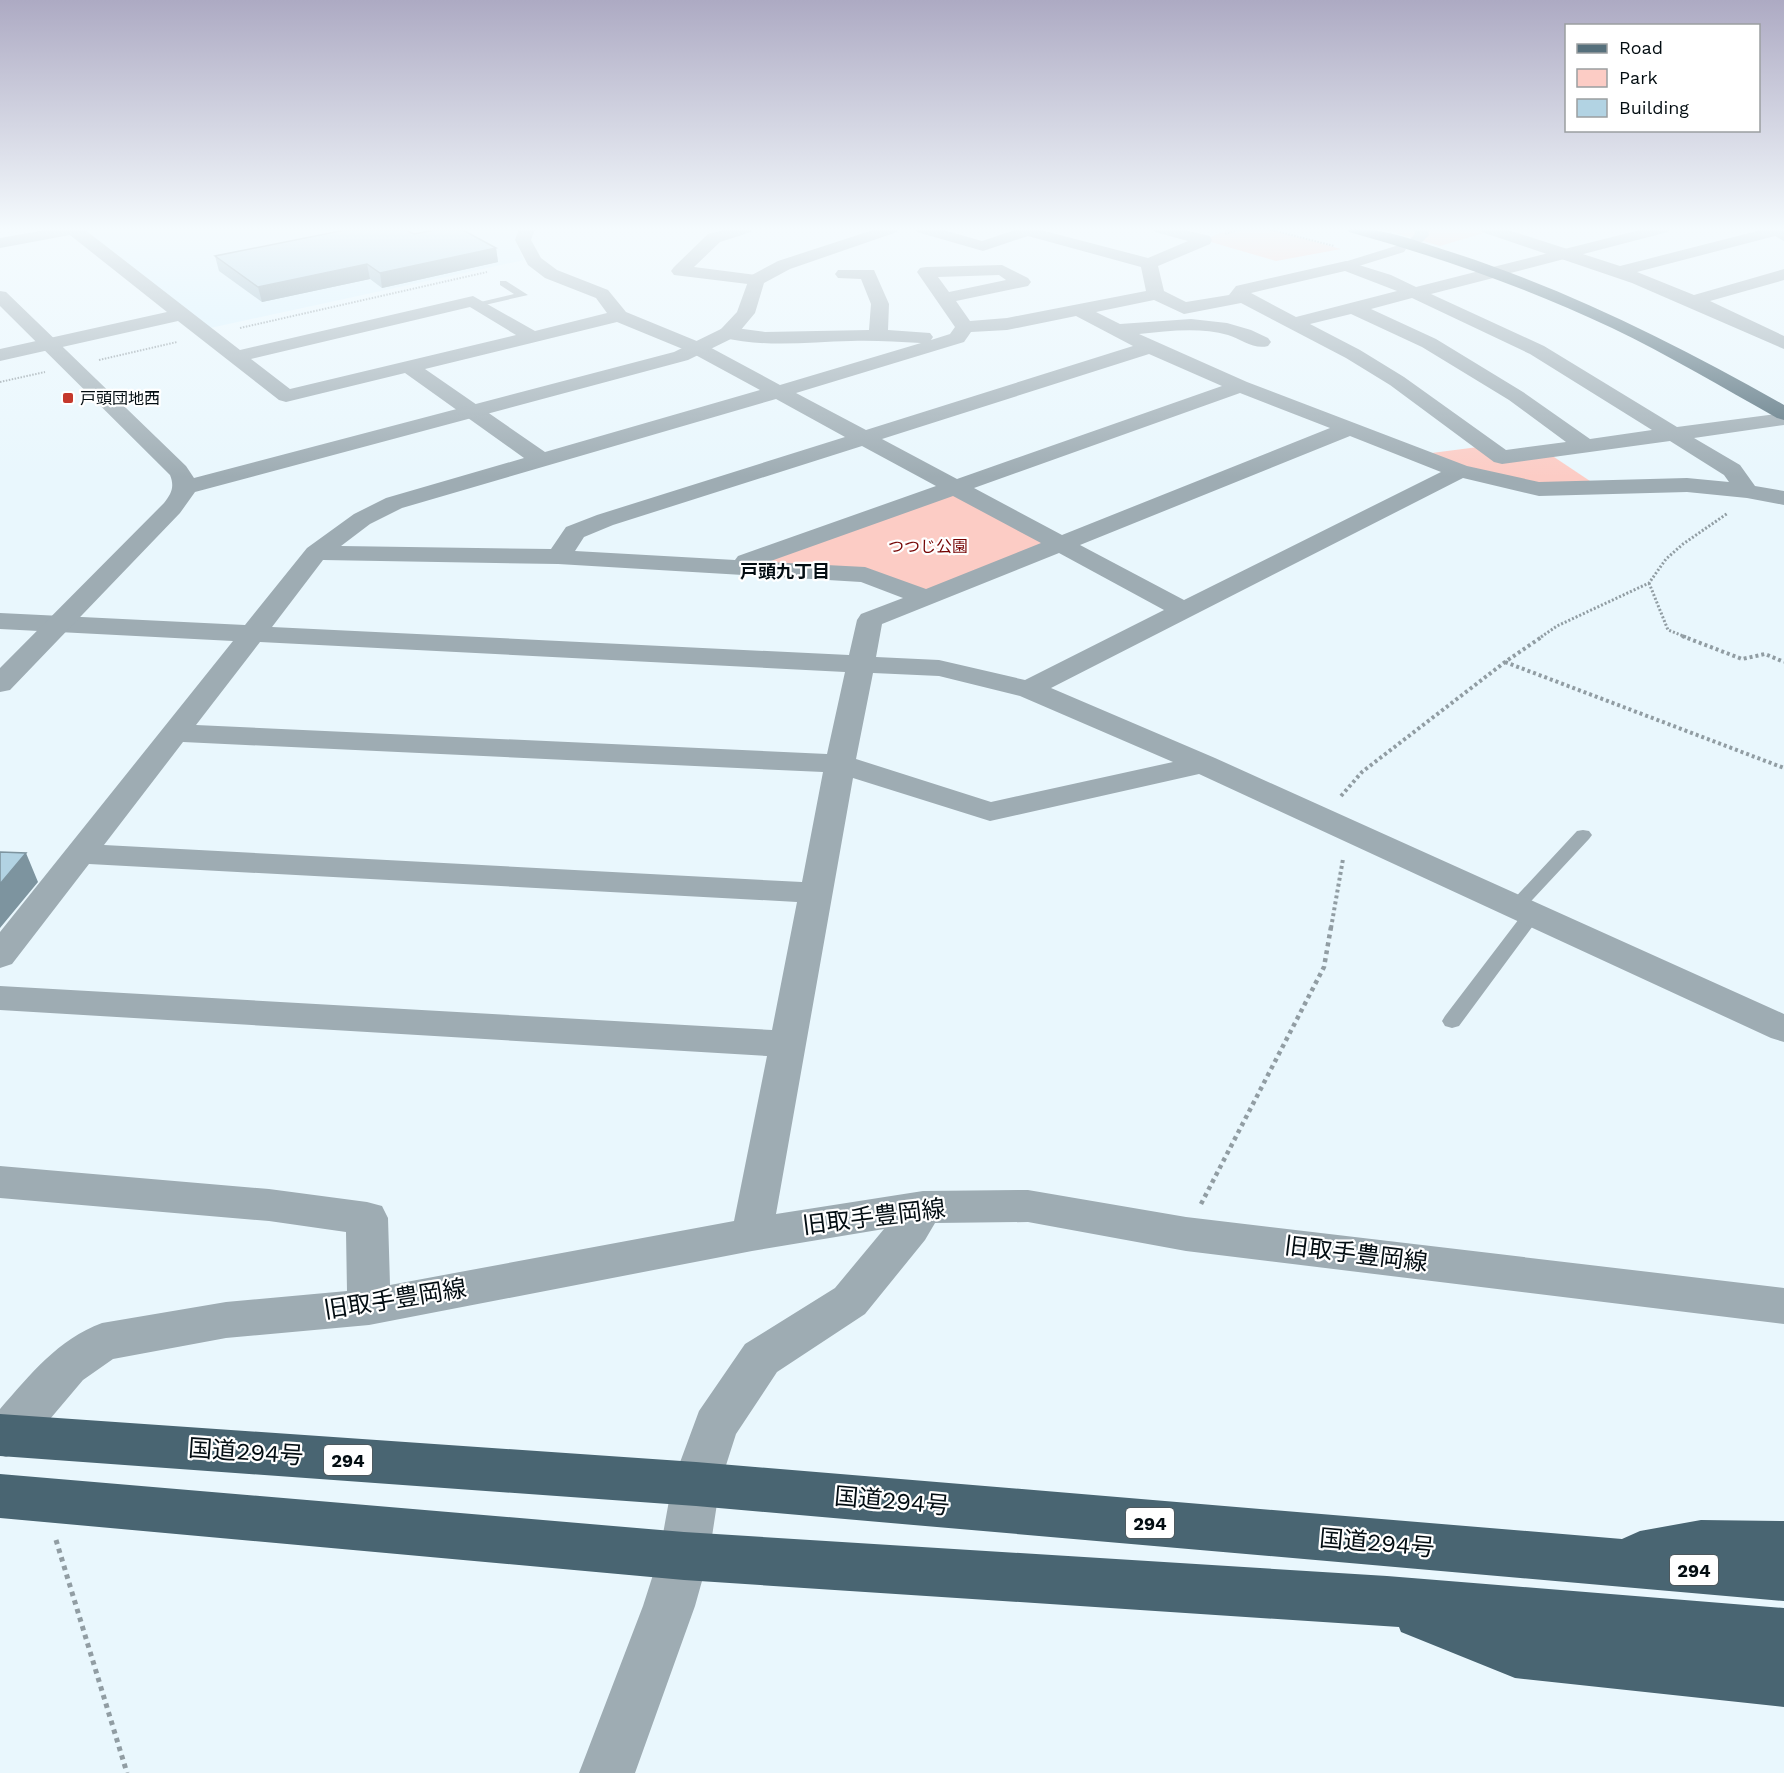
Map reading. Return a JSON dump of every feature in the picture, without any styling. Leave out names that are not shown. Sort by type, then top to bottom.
[{"type":"highway","name":"国道294号","points":[[3,1435],[696,1484],[1784,1577]]},
{"type":"highway","points":[[0,1496],[684,1556],[1387,1601],[1784,1634]]},
{"type":"highway","points":[[1603,1563],[1701,1543],[1784,1544]]},
{"type":"highway","points":[[1387,1601],[1515,1652],[1784,1680]]},
{"type":"main road","points":[[1589,312],[1620,325],[1784,414]]},
{"type":"street","points":[[0,684],[172,508],[186,487],[178,471],[16,312]]},
{"type":"street","points":[[181,312],[286,396],[619,316]]},
{"type":"street","points":[[236,357],[424,312]]},
{"type":"street","points":[[491,312],[532,337]]},
{"type":"street","points":[[616,312],[619,316],[697,348],[780,391],[1181,609]]},
{"type":"street","points":[[186,487],[681,356],[728,333],[746,312]]},
{"type":"street","points":[[878,337],[880,312]]},
{"type":"street","points":[[953,312],[961,332]]},
{"type":"street","points":[[728,333],[765,338],[854,335],[878,337],[961,332],[1070,312]]},
{"type":"street","points":[[1082,312],[1150,347],[1240,386],[1460,471],[1539,489],[1687,485],[1754,492],[1784,498]]},
{"type":"street","points":[[1272,312],[1353,354],[1397,381],[1502,457],[1784,419]]},
{"type":"street","points":[[1293,323],[1339,312]]},
{"type":"street","points":[[1362,312],[1429,343],[1516,396],[1586,445]]},
{"type":"street","points":[[1454,312],[1536,350],[1732,470],[1754,492]]},
{"type":"street","points":[[1716,312],[1784,343]]},
{"type":"street","points":[[0,355],[184,314]]},
{"type":"street","points":[[1118,330],[1180,324],[1217,326],[1247,334],[1261,342]]},
{"type":"street","points":[[1762,332],[1784,326]]},
{"type":"street","points":[[0,956],[316,553],[362,519],[394,503],[780,391],[961,332]]},
{"type":"street","points":[[558,557],[575,532],[605,520],[1150,347]]},
{"type":"street","points":[[409,367],[543,461]]},
{"type":"street","points":[[734,566],[1240,386]]},
{"type":"street","points":[[752,1234],[840,764],[870,620],[1348,429]]},
{"type":"street","points":[[1030,690],[1181,609],[1460,471]]},
{"type":"street","points":[[316,553],[558,557],[865,575],[924,597]]},
{"type":"street","points":[[0,621],[861,662],[939,668],[1030,690],[1204,764],[1784,1029]]},
{"type":"street","points":[[176,733],[840,764],[990,812],[1204,764]]},
{"type":"street","points":[[78,854],[816,893]]},
{"type":"street","points":[[0,998],[787,1044]]},
{"type":"street","points":[[0,1182],[269,1204],[367,1218],[369,1307]]},
{"type":"street","name":"旧取手豊岡線","points":[[3,1435],[67,1366],[102,1342],[226,1320],[369,1307],[752,1234],[923,1207],[1028,1206],[1186,1234],[1784,1306]]},
{"type":"street","points":[[607,1773],[669,1606],[684,1556],[696,1484],[715,1426],[761,1358],[850,1301],[910,1228],[923,1207]]},
{"type":"lane","points":[[1452,1021],[1524,911],[1583,836]]},
{"type":"path","points":[[232,330],[312,312]]},
{"type":"path","points":[[94,361],[186,340]]},
{"type":"path","points":[[0,382],[71,366]]},
{"type":"path","points":[[1321,818],[1362,772],[1504,662],[1557,626],[1649,583],[1666,559],[1683,544],[1715,521],[1755,501],[1754,492]]},
{"type":"path","points":[[1649,583],[1668,630],[1742,659],[1765,654],[1784,662]]},
{"type":"path","points":[[1504,662],[1784,768]]},
{"type":"path","points":[[1186,1234],[1324,967],[1347,838],[1351,833]]},
{"type":"path","points":[[56,1540],[127,1773]]},
{"type":"shaded area","points":[[189,312],[285,312],[210,328]]},
{"type":"green space","points":[[1486,446],[1502,457],[1545,451],[1599,487],[1557,490],[1416,455]]},
{"type":"green space","name":"つつじ公園","points":[[955,487],[1059,543],[924,597],[865,575],[734,566]]},
{"type":"building","points":[[0,852],[26,853],[0,884]]},
{"type":"place","name":"戸頭団地西","points":[[68,398]]},
{"type":"district","name":"戸頭九丁目","points":[[785,571]]}]
